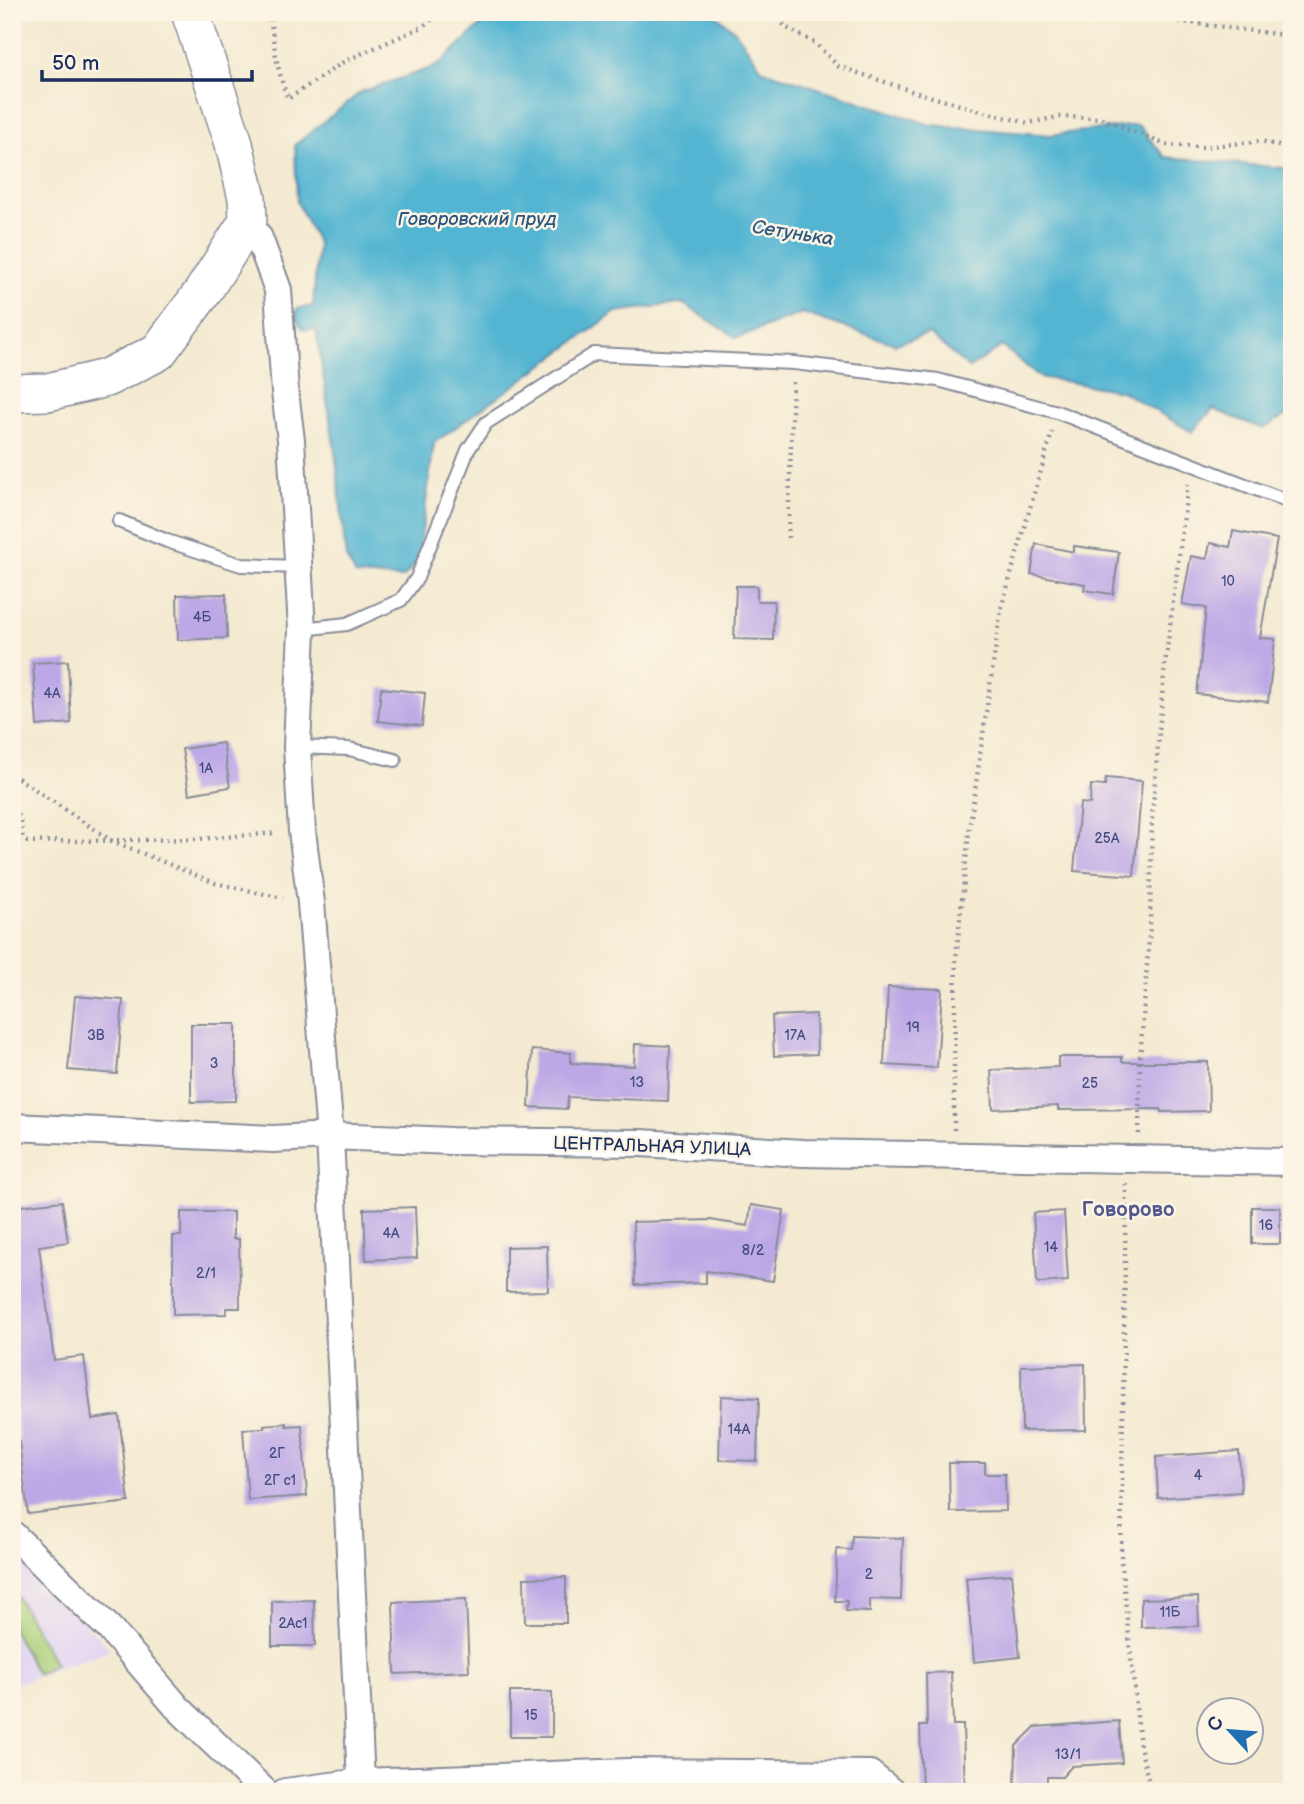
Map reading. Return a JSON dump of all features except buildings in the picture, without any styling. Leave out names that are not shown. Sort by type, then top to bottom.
[{"type":"street","points":[[190,12],[233,140],[247,198],[248,221],[259,239],[278,290],[291,440],[302,629],[297,747],[302,831],[311,903],[330,1136],[358,1787]]},
{"type":"street","points":[[12,393],[48,391],[106,378],[158,352],[202,293],[248,221]]},
{"type":"street","name":"ЦЕНТРАЛЬНАЯ УЛИЦА","points":[[12,1127],[273,1139],[330,1136],[452,1141],[641,1143],[803,1153],[1292,1162]]},
{"type":"street","points":[[12,1534],[110,1629],[177,1707],[265,1792]]},
{"type":"street","points":[[285,1792],[629,1772],[870,1774],[892,1792]]},
{"type":"lane","points":[[302,629],[346,624],[401,600],[417,579],[468,450],[486,423],[594,354],[794,363],[938,380],[1057,412],[1292,503]]},
{"type":"lane","points":[[119,521],[167,541],[241,565],[299,567]]},
{"type":"lane","points":[[297,747],[349,749],[395,760]]},
{"type":"path","points":[[270,12],[273,45],[288,99],[345,61],[422,27],[441,12]]},
{"type":"path","points":[[775,12],[785,27],[815,43],[838,66],[988,113],[1028,123],[1058,117],[1100,118],[1166,145],[1203,147],[1262,141],[1292,150]]},
{"type":"path","points":[[1138,12],[1183,22],[1292,37]]},
{"type":"path","points":[[788,538],[794,363]]},
{"type":"path","points":[[955,1156],[956,958],[969,832],[1001,609],[1057,412]]},
{"type":"path","points":[[1151,1792],[1140,1746],[1121,1559],[1133,1159],[1150,925],[1152,817],[1164,673],[1191,463]]},
{"type":"path","points":[[12,774],[112,841],[215,883],[311,903]]},
{"type":"path","points":[[12,811],[20,817],[23,841]]},
{"type":"path","points":[[12,842],[199,839],[302,831]]},
{"type":"shaded area","points":[[12,1544],[110,1650],[12,1685]]},
{"type":"green space","points":[[12,1588],[55,1664],[37,1674],[12,1629]]},
{"type":"water","name":"Говоровский пруд","points":[[495,12],[712,12],[736,32],[763,70],[931,125],[1050,135],[1138,125],[1165,157],[1283,168],[1292,175],[1292,420],[1286,415],[1263,429],[1213,409],[1192,432],[1121,391],[1040,377],[1002,346],[969,368],[929,334],[895,344],[802,313],[737,338],[682,303],[616,312],[434,443],[418,561],[403,578],[356,575],[346,558],[336,458],[316,329],[303,330],[297,320],[296,309],[313,306],[318,244],[297,202],[295,145],[361,92],[437,66]]},
{"type":"district","name":"Говорово","points":[[1128,1209]]},
{"type":"water label","name":"Сетунька","points":[[793,232]]}]
